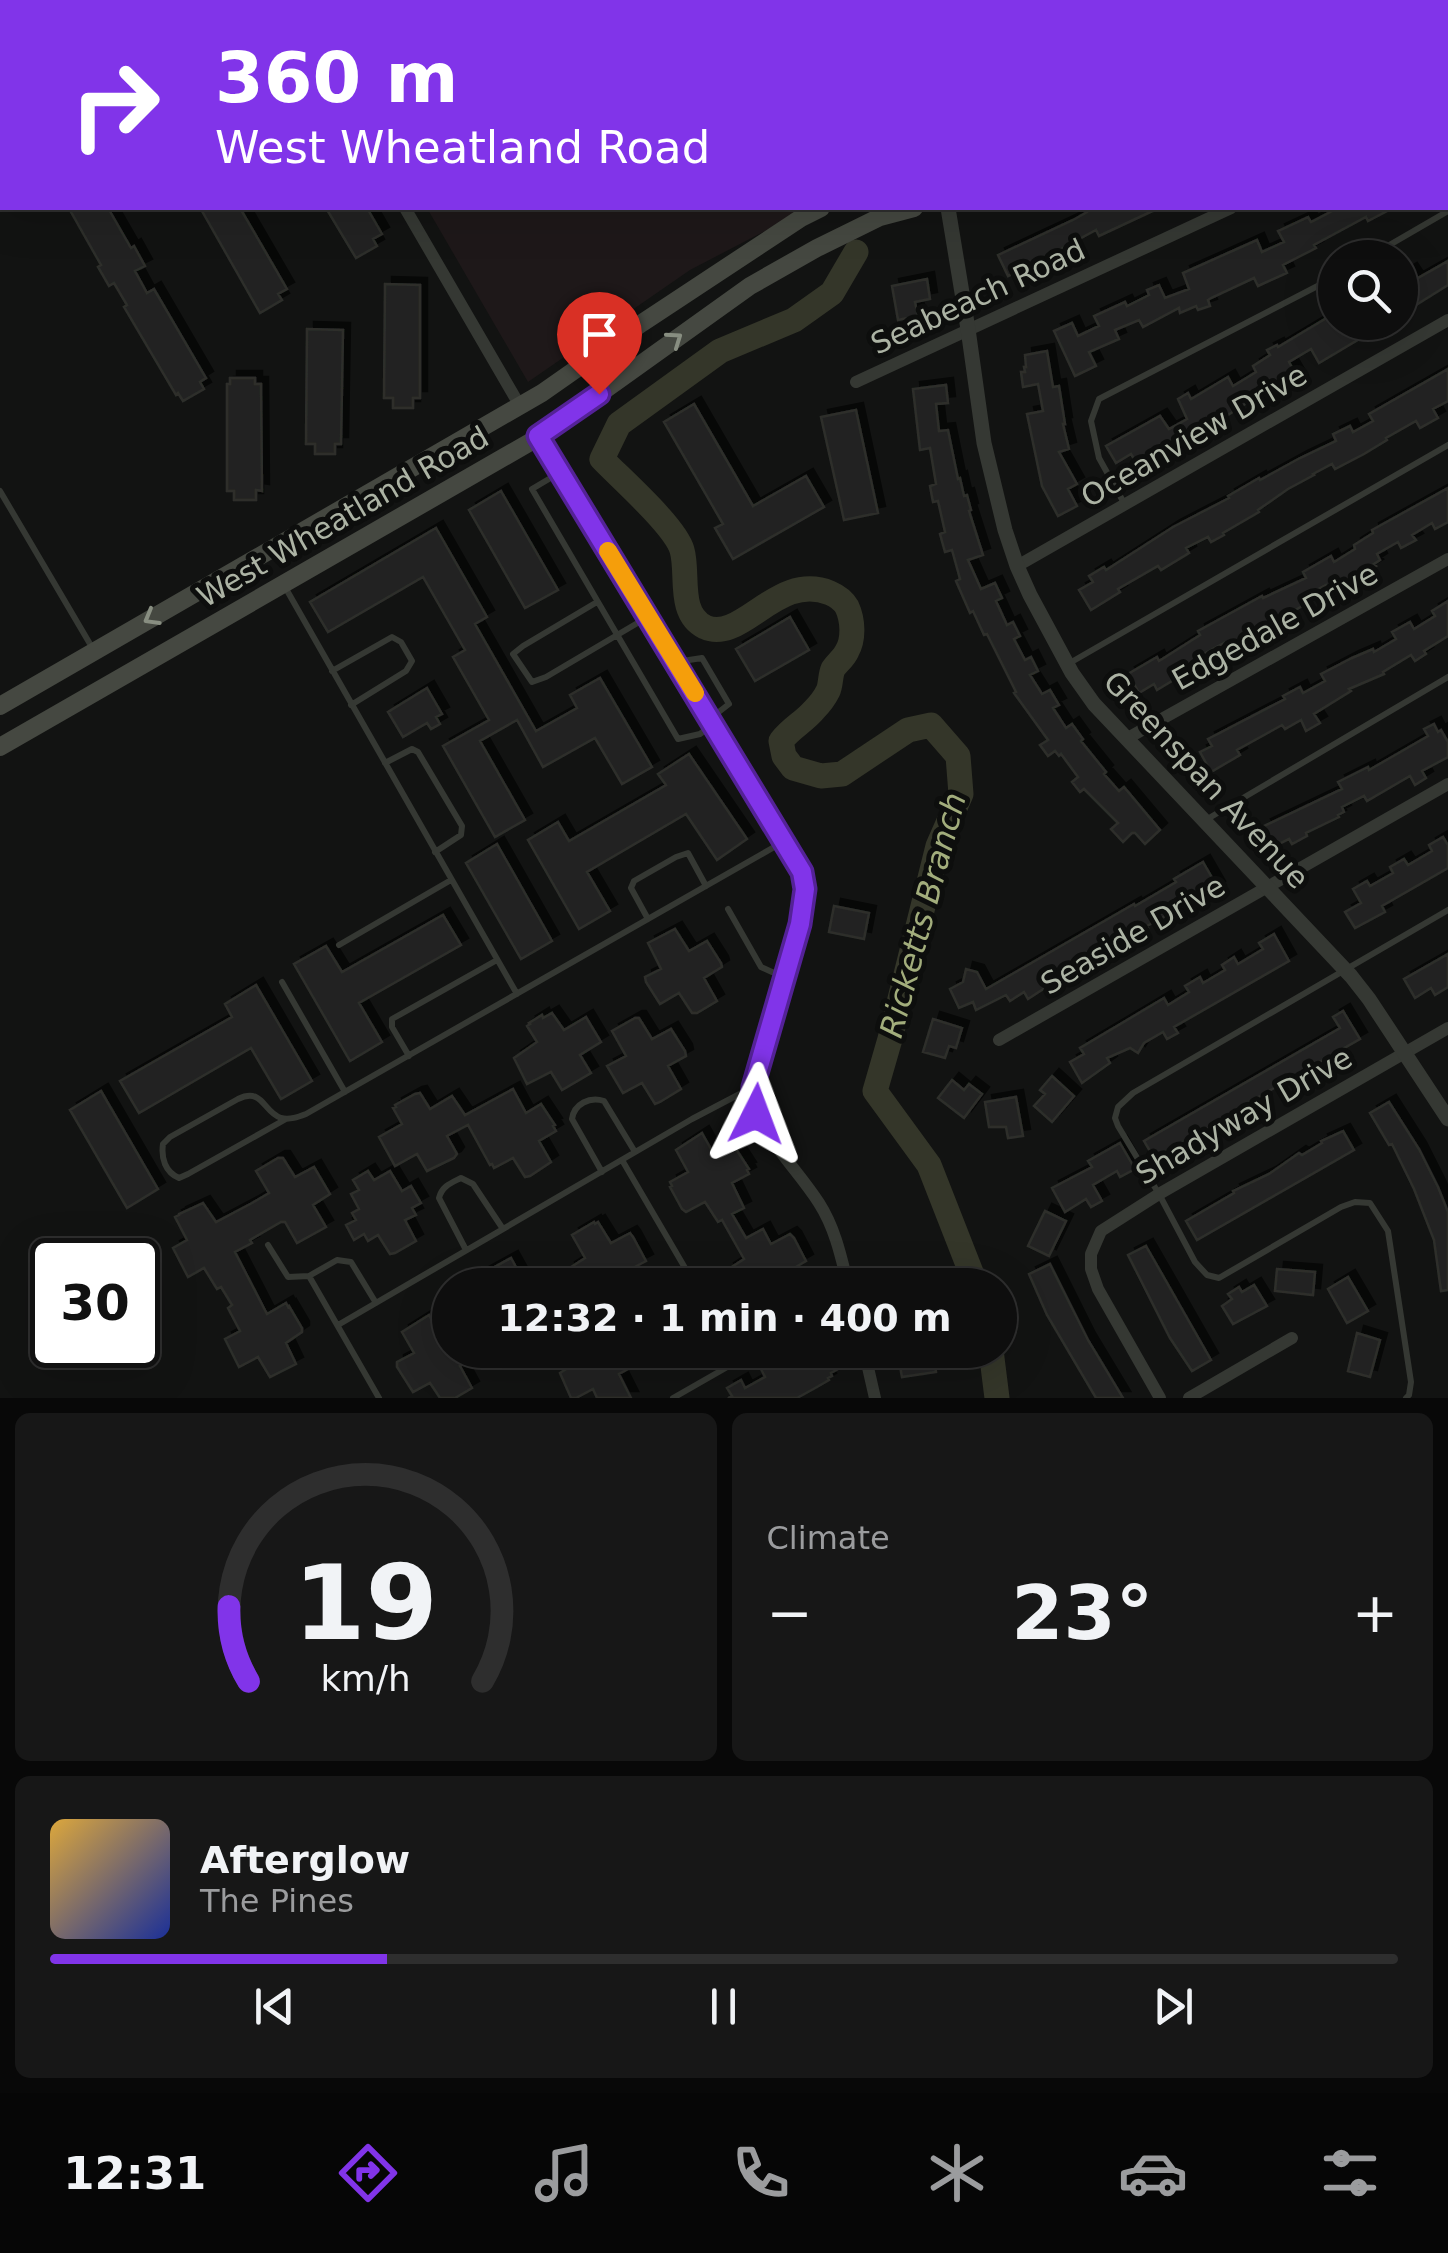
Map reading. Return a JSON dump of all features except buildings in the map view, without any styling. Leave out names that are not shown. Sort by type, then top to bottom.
[{"type":"main road","name":"West Wheatland Road","points":[[0,747],[538,436],[750,286],[880,217],[906,210]]},
{"type":"main road","name":"West Wheatland Road","points":[[0,706],[520,406],[799,213]]},
{"type":"main road","points":[[799,213],[818,248]]},
{"type":"main road","points":[[520,406],[538,436]]},
{"type":"main road","points":[[266,552],[282,582]]},
{"type":"street","points":[[406,210],[520,406]]},
{"type":"street","name":"Greenspan Avenue","points":[[948,210],[989,470],[1017,566],[1068,665],[1094,704],[1369,999],[1448,1119]]},
{"type":"street","name":"Seabeach Road","points":[[856,382],[1227,210]]},
{"type":"street","name":"Oceanview Drive","points":[[1017,566],[1448,320]]},
{"type":"street","points":[[538,436],[802,872],[805,889],[800,924],[752,1096],[756,1114],[768,1135],[833,1230],[843,1268]]},
{"type":"street","name":"Edgedale Drive","points":[[1126,739],[1448,559]]},
{"type":"street","name":"Seaside Drive","points":[[999,1040],[1448,784]]},
{"type":"street","name":"Shadyway Drive","points":[[1160,1398],[1098,1290],[1091,1254],[1102,1231],[1159,1194],[1448,1028]]},
{"type":"street","points":[[1189,1398],[1292,1338]]},
{"type":"street","points":[[867,1368],[871,1396]]},
{"type":"lane","points":[[1398,240],[1448,211]]},
{"type":"lane","points":[[1125,504],[1099,458],[1091,421],[1099,398],[1318,286]]},
{"type":"lane","points":[[1068,665],[1448,444]]},
{"type":"lane","points":[[560,472],[532,489],[678,739],[700,734],[729,704],[702,658],[676,662]]},
{"type":"lane","points":[[0,491],[94,651]]},
{"type":"lane","points":[[282,582],[517,994]]},
{"type":"lane","points":[[597,602],[513,654],[532,682],[648,617]]},
{"type":"lane","points":[[332,672],[392,637],[401,642],[412,661],[406,671],[351,705]]},
{"type":"lane","points":[[1204,821],[1448,677]]},
{"type":"lane","points":[[385,763],[412,749],[418,752],[462,826],[461,834],[435,852]]},
{"type":"lane","points":[[286,1119],[278,1117],[256,1097],[246,1095],[170,1137],[163,1144],[164,1163],[171,1175],[178,1178],[286,1119],[306,1114],[784,841]]},
{"type":"lane","points":[[648,919],[631,888],[634,882],[676,856],[688,853],[706,886]]},
{"type":"lane","points":[[339,945],[451,880]]},
{"type":"lane","points":[[728,908],[762,968],[785,974]]},
{"type":"lane","points":[[1406,1398],[1410,1382],[1388,1232],[1370,1203],[1341,1206],[1219,1278],[1207,1275],[1195,1262],[1118,1126],[1116,1112],[1122,1101],[1448,910]]},
{"type":"lane","points":[[409,1056],[392,1027],[392,1019],[497,960]]},
{"type":"lane","points":[[282,982],[345,1092]]},
{"type":"lane","points":[[338,1325],[753,1087]]},
{"type":"lane","points":[[602,1172],[572,1119],[577,1108],[586,1102],[596,1098],[604,1101],[635,1152]]},
{"type":"lane","points":[[622,1160],[686,1268]]},
{"type":"lane","points":[[466,1250],[439,1198],[448,1184],[461,1178],[474,1184],[503,1230]]},
{"type":"lane","points":[[268,1246],[288,1276],[309,1276],[337,1260],[351,1262],[376,1304]]},
{"type":"lane","points":[[309,1276],[379,1398]]},
{"type":"lane","points":[[672,1398],[724,1368]]},
{"type":"shaded area","points":[[428,210],[805,210],[690,270],[528,382]]},
{"type":"waterway","name":"Ricketts Branch","points":[[856,252],[832,293],[794,320],[720,351],[619,424],[602,459],[659,516],[677,540],[684,560],[687,603],[696,621],[705,627],[719,630],[733,626],[793,591],[811,589],[833,594],[847,607],[851,641],[833,669],[828,691],[781,741],[784,756],[793,768],[821,776],[842,774],[908,730],[931,725],[958,756],[961,794],[938,846],[875,1091],[929,1165],[969,1268]]},
{"type":"waterway","name":"Ricketts Branch","points":[[993,1368],[997,1398]]},
{"type":"slow traffic","points":[[608,551],[695,693]]},
{"type":"route","points":[[599,394],[538,436],[802,872],[804,906],[753,1087],[756,1114]]}]
